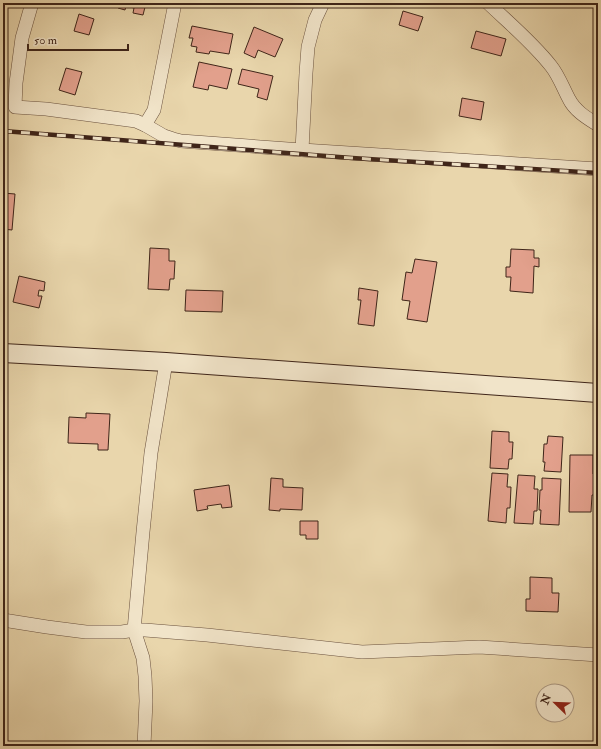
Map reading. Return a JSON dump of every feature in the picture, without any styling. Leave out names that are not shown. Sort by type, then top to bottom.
[{"type":"street","points":[[32,3],[22,38],[16,83],[9,106],[46,109],[136,121],[145,124],[164,136],[181,141],[598,169]]},
{"type":"street","points":[[145,124],[154,110],[175,3]]},
{"type":"street","points":[[302,150],[308,47],[315,20],[323,3]]},
{"type":"street","points":[[488,3],[538,51],[552,67],[569,100],[577,110],[598,125]]},
{"type":"street","points":[[3,353],[166,362],[598,393]]},
{"type":"street","points":[[144,746],[146,701],[145,676],[143,658],[134,630],[142,532],[151,454],[166,362]]},
{"type":"street","points":[[3,620],[86,632],[122,632],[145,630],[207,635],[362,652],[479,647],[598,655]]},
{"type":"building","points":[[113,3],[146,3],[143,15],[133,13],[134,8],[126,6],[125,10],[118,8],[119,4]]},
{"type":"building","points":[[587,3],[598,3],[598,8],[587,5]]},
{"type":"building","points":[[403,11],[423,17],[418,31],[399,25]]},
{"type":"building","points":[[79,14],[94,19],[89,35],[74,31]]},
{"type":"building","points":[[192,26],[233,34],[229,54],[210,51],[209,54],[196,52],[197,47],[191,46],[193,38],[189,38]]},
{"type":"building","points":[[254,27],[283,39],[275,57],[258,50],[255,58],[244,53]]},
{"type":"building","points":[[476,31],[506,39],[501,56],[471,48]]},
{"type":"building","points":[[199,62],[232,69],[227,89],[209,85],[208,90],[193,87]]},
{"type":"building","points":[[66,68],[82,72],[75,95],[59,90]]},
{"type":"building","points":[[242,69],[273,76],[267,100],[257,97],[259,89],[238,84]]},
{"type":"building","points":[[462,98],[484,102],[481,120],[459,116]]},
{"type":"building","points":[[3,193],[15,194],[12,230],[3,229]]},
{"type":"building","points":[[3,241],[7,241],[3,295]]},
{"type":"building","points":[[150,248],[169,249],[169,261],[175,261],[174,279],[170,279],[169,290],[148,289]]},
{"type":"building","points":[[511,249],[534,250],[534,258],[539,258],[539,267],[534,266],[533,293],[510,291],[511,277],[506,277],[506,267],[510,267]]},
{"type":"building","points":[[415,259],[437,262],[427,322],[407,319],[410,301],[402,300],[406,272],[412,273]]},
{"type":"building","points":[[19,276],[45,282],[44,291],[39,290],[38,296],[42,296],[39,308],[13,302]]},
{"type":"building","points":[[359,288],[378,291],[374,326],[358,324],[361,300],[358,300]]},
{"type":"building","points":[[186,290],[223,291],[222,312],[185,311]]},
{"type":"building","points":[[86,413],[110,414],[108,450],[98,450],[98,444],[68,443],[69,417],[86,418]]},
{"type":"building","points":[[492,431],[509,432],[509,442],[513,442],[512,459],[509,459],[508,469],[490,468]]},
{"type":"building","points":[[548,436],[563,437],[561,472],[544,471],[544,444],[547,444]]},
{"type":"building","points":[[570,455],[593,455],[593,474],[597,474],[597,495],[592,495],[591,512],[569,512]]},
{"type":"building","points":[[492,473],[508,474],[507,487],[511,487],[510,508],[507,508],[506,523],[488,521]]},
{"type":"building","points":[[518,475],[535,476],[534,489],[538,489],[537,511],[534,511],[533,524],[514,523]]},
{"type":"building","points":[[271,478],[283,479],[283,487],[303,488],[302,510],[269,510]]},
{"type":"building","points":[[542,478],[561,479],[559,525],[540,524],[541,510],[539,510]]},
{"type":"building","points":[[229,485],[232,507],[222,508],[221,504],[207,506],[208,509],[197,511],[194,490]]},
{"type":"building","points":[[300,521],[318,521],[318,539],[306,539],[306,535],[300,535]]},
{"type":"building","points":[[530,577],[552,578],[552,593],[559,593],[558,612],[526,611],[526,599],[530,599]]},
{"type":"railway","points":[[3,131],[352,158],[598,173]]}]
